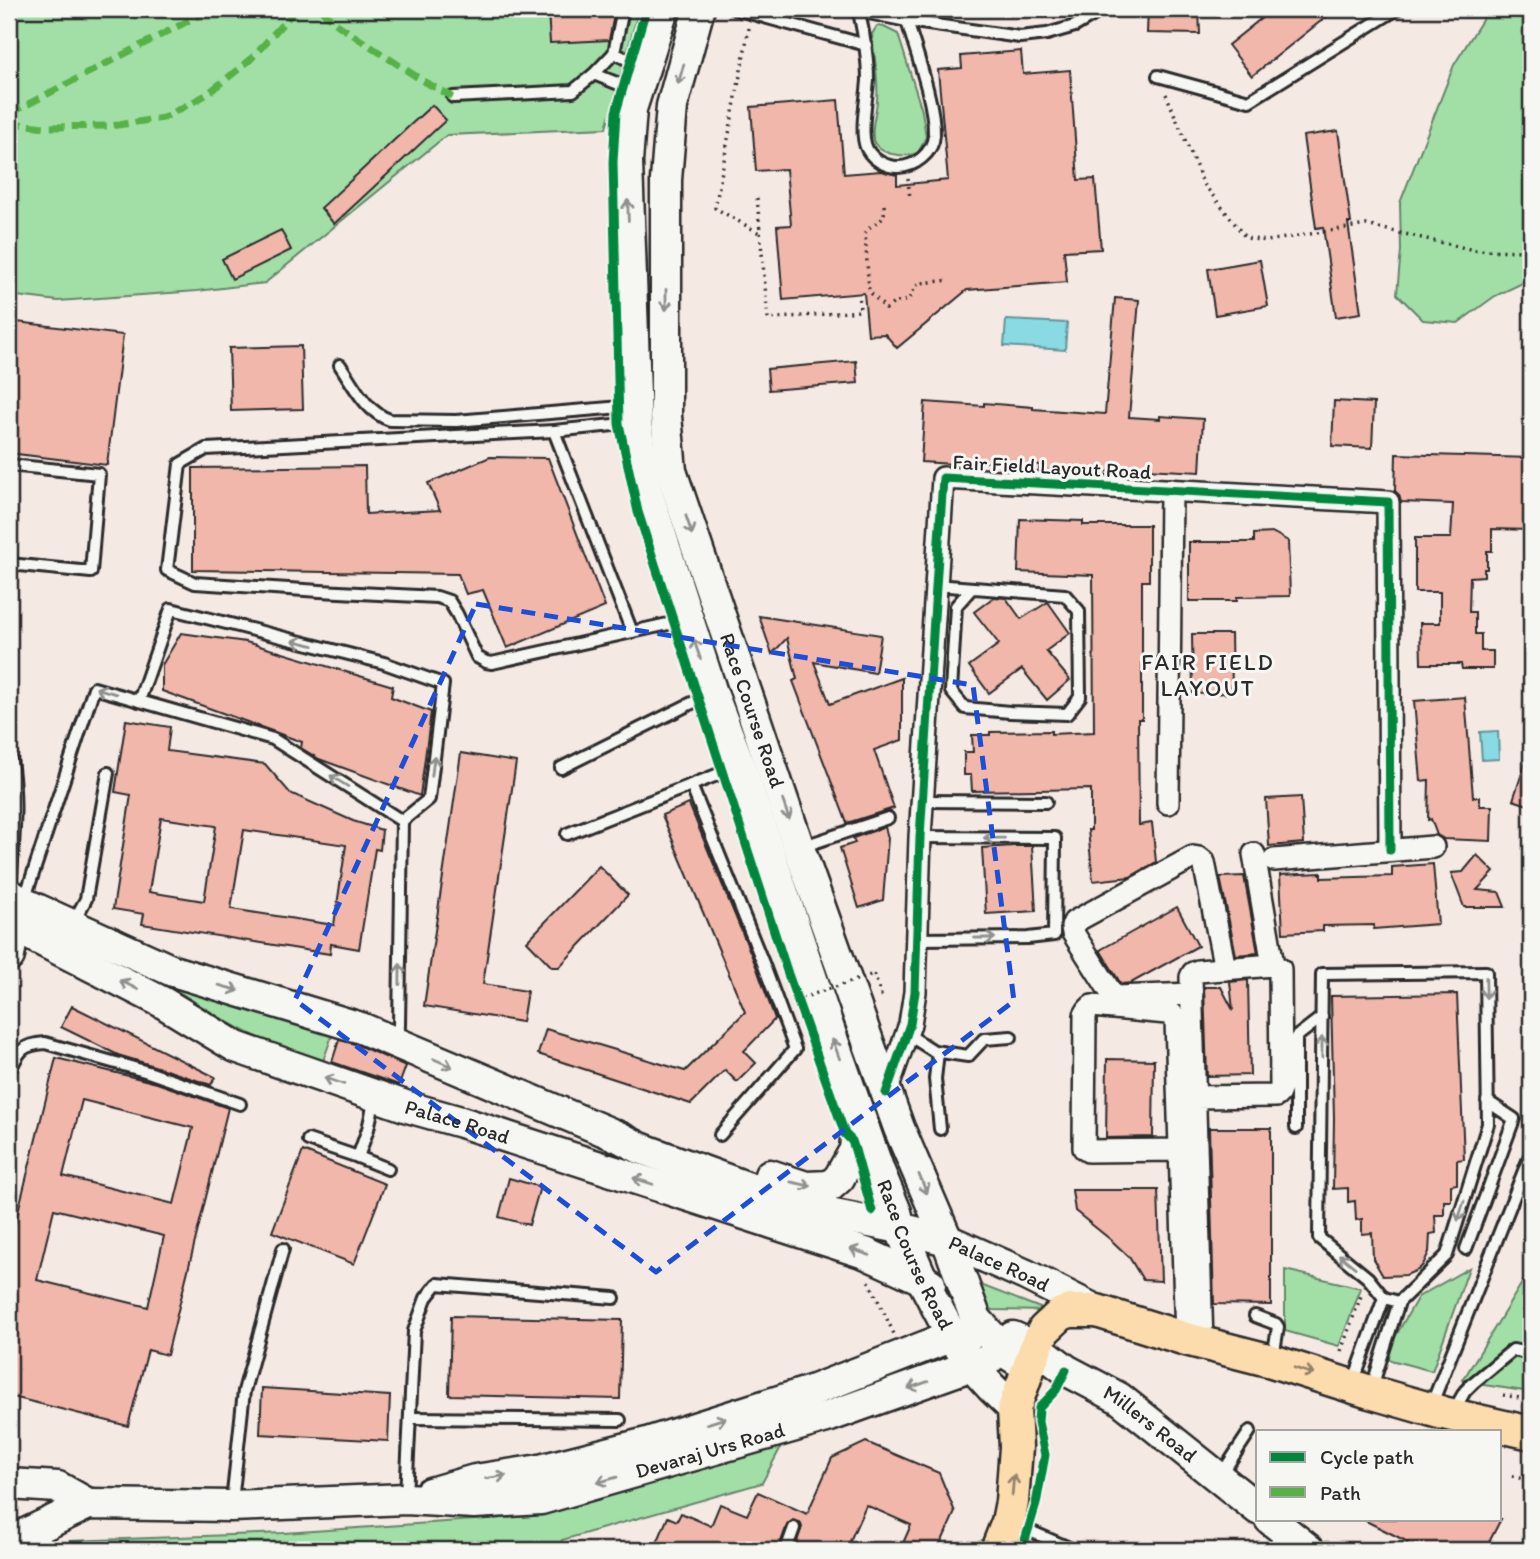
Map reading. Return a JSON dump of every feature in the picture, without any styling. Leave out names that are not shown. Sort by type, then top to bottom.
[{"type":"main road","name":"Race Course Road","points":[[663,9],[631,109],[627,162],[636,414],[644,483],[712,693],[740,766],[900,1228],[922,1279],[998,1342]]},
{"type":"main road","name":"Race Course Road","points":[[699,9],[672,106],[666,180],[666,416],[671,471],[799,848],[886,1093],[947,1240],[998,1342]]},
{"type":"main road","name":"Palace Road","points":[[12,901],[173,971],[341,1021],[640,1148],[809,1210],[947,1240],[1026,1275],[1097,1311],[1441,1412],[1531,1433]]},
{"type":"main road","name":"Palace Road","points":[[12,901],[162,1002],[236,1047],[864,1253],[922,1279]]},
{"type":"main road","points":[[9,938],[9,956]]},
{"type":"main road","points":[[461,1122],[479,1079]]},
{"type":"main road","name":"Palace Road","points":[[619,1137],[646,1133],[806,1187],[830,1186],[839,1178],[855,1150],[859,1113]]},
{"type":"main road","name":"Palace Road","points":[[1014,1409],[998,1342],[1044,1330],[1061,1314],[1070,1311],[1097,1311]]},
{"type":"main road","name":"Devaraj Urs Road","points":[[12,1542],[88,1504],[231,1506],[406,1499],[474,1503],[541,1499],[830,1416],[971,1366],[998,1342]]},
{"type":"main road","name":"Devaraj Urs Road","points":[[406,1499],[475,1480],[540,1470],[647,1443],[811,1391],[998,1342]]},
{"type":"main road","name":"Millers Road","points":[[998,1342],[1066,1370],[1119,1398],[1256,1507]]},
{"type":"main road","points":[[971,1366],[1014,1409],[1016,1447],[1012,1502],[1003,1536]]},
{"type":"main road","points":[[10,1484],[27,1500],[33,1514],[29,1526],[12,1542]]},
{"type":"main road","name":"Devaraj Urs Road","points":[[10,1484],[58,1487],[88,1504]]},
{"type":"main road","points":[[1271,1520],[1309,1550]]},
{"type":"street","name":"Fair Field Layout Road","points":[[886,1093],[910,1024],[915,992],[920,837],[943,478],[1388,502],[1390,850]]},
{"type":"street","name":"Fair Field Layout Road","points":[[1168,803],[1171,490]]},
{"type":"street","points":[[1273,965],[1264,857],[1433,847]]},
{"type":"street","points":[[1192,994],[1116,997],[1073,933],[1074,922],[1193,857],[1199,858],[1204,862],[1225,969]]},
{"type":"street","points":[[1194,1341],[1195,1097],[1191,977],[1198,971],[1273,965],[1280,969],[1279,1093],[1276,1096],[1195,1097]]},
{"type":"street","points":[[1179,1150],[1088,1151],[1084,1148],[1085,1015],[1091,1006],[1172,1014],[1176,1020],[1187,1306],[1194,1341]]},
{"type":"lane","points":[[453,97],[573,91],[614,53],[623,9]]},
{"type":"lane","points":[[735,9],[753,11],[866,45]]},
{"type":"lane","points":[[1158,76],[1249,101],[1397,9]]},
{"type":"lane","points":[[854,10],[907,21],[1020,37],[1047,34],[1075,26],[1102,10]]},
{"type":"lane","points":[[854,10],[866,45],[868,81],[863,139],[867,148],[881,163],[900,167],[919,161],[931,146],[934,136],[930,104],[907,21]]},
{"type":"lane","points":[[614,53],[640,79]]},
{"type":"lane","points":[[594,74],[640,79]]},
{"type":"lane","points":[[340,365],[366,405],[390,420],[456,421],[636,414]]},
{"type":"lane","points":[[636,414],[554,431],[206,449],[180,464],[167,570],[195,583],[437,597],[449,600],[477,657],[486,662],[505,660],[687,618]]},
{"type":"lane","points":[[554,431],[632,632]]},
{"type":"lane","points":[[9,465],[99,474],[91,572],[9,564]]},
{"type":"lane","points":[[935,585],[1065,595],[1079,611],[1080,697],[1067,714],[965,708],[951,691],[956,606],[971,589]]},
{"type":"lane","points":[[139,701],[171,609],[384,663],[443,684],[429,799],[402,821],[399,1026],[395,1042]]},
{"type":"lane","points":[[12,901],[94,688],[274,739],[402,821]]},
{"type":"lane","points":[[561,768],[712,693]]},
{"type":"lane","points":[[9,750],[16,803],[12,901]]},
{"type":"lane","points":[[567,834],[740,766]]},
{"type":"lane","points":[[72,925],[86,899],[108,773]]},
{"type":"lane","points":[[691,785],[763,962],[795,1049],[720,1135]]},
{"type":"lane","points":[[922,801],[1046,802]]},
{"type":"lane","points":[[799,848],[888,818]]},
{"type":"lane","points":[[917,939],[1028,938],[1054,935],[1055,838],[920,837]]},
{"type":"lane","points":[[1361,1389],[1399,1302],[1447,1255],[1488,1124],[1486,972],[1322,974],[1319,1238],[1368,1278],[1384,1298],[1399,1302]]},
{"type":"lane","points":[[1296,1128],[1296,1037],[1322,1017]]},
{"type":"lane","points":[[907,1034],[938,1052],[968,1056],[984,1039],[1011,1037]]},
{"type":"lane","points":[[9,1072],[19,1051],[30,1044],[45,1043],[148,1073],[240,1104]]},
{"type":"lane","points":[[938,1052],[935,1079],[940,1129]]},
{"type":"lane","points":[[358,1157],[376,1095]]},
{"type":"lane","points":[[1466,1248],[1514,1119],[1488,1101]]},
{"type":"lane","points":[[308,1140],[388,1169]]},
{"type":"lane","points":[[1441,1412],[1531,1153]]},
{"type":"lane","points":[[231,1506],[244,1391],[283,1249]]},
{"type":"lane","points":[[406,1499],[414,1331],[426,1297],[437,1284],[614,1297]]},
{"type":"lane","points":[[1361,1389],[1384,1298]]},
{"type":"lane","points":[[1255,1316],[1278,1327],[1272,1361]]},
{"type":"lane","points":[[1441,1412],[1513,1350],[1531,1354]]},
{"type":"lane","points":[[410,1418],[620,1420]]},
{"type":"lane","points":[[1219,1477],[1250,1432]]},
{"type":"lane","points":[[786,1550],[794,1528]]},
{"type":"lane","points":[[1003,1536],[1074,1550]]},
{"type":"path","points":[[753,11],[715,208],[761,234]]},
{"type":"path","points":[[1158,76],[1203,183],[1246,238],[1267,242],[1366,225],[1474,250],[1531,251]]},
{"type":"path","points":[[757,198],[768,319],[860,311],[859,293]]},
{"type":"path","points":[[884,205],[883,219],[864,233],[869,291],[886,309],[895,302],[907,301],[916,286],[921,283],[950,280]]},
{"type":"path","points":[[802,998],[874,974],[881,995]]},
{"type":"path","points":[[792,986],[801,1011]]},
{"type":"path","points":[[867,1278],[894,1336]]},
{"type":"path","points":[[1341,1352],[1368,1278]]},
{"type":"path","points":[[1503,1395],[1531,1400]]},
{"type":"path","points":[[1512,1476],[1531,1481]]},
{"type":"highlighted area","points":[[476,604],[973,685],[1014,1001],[656,1272],[295,1000]]},
{"type":"green space","points":[[9,9],[639,9],[606,128],[447,135],[265,283],[58,301],[9,295]]},
{"type":"green space","points":[[1489,9],[1531,9],[1531,279],[1495,296],[1458,323],[1423,320],[1397,294],[1401,250],[1400,203],[1454,65]]},
{"type":"green space","points":[[877,26],[898,34],[922,111],[926,137],[918,153],[905,155],[882,151],[873,139],[877,84],[872,34]]},
{"type":"green space","points":[[164,983],[334,1030],[322,1064],[269,1043],[229,1023]]},
{"type":"green space","points":[[1469,1268],[1432,1371],[1383,1358],[1418,1297]]},
{"type":"green space","points":[[1531,1268],[1531,1392],[1463,1380]]},
{"type":"green space","points":[[1285,1270],[1361,1288],[1339,1346],[1285,1331]]},
{"type":"green space","points":[[965,1279],[1048,1311],[993,1310],[975,1295]]},
{"type":"green space","points":[[782,1445],[762,1483],[562,1540],[558,1550],[61,1550],[70,1541],[284,1533],[532,1516]]},
{"type":"water","points":[[1006,320],[1067,323],[1065,350],[1004,346]]},
{"type":"water","points":[[1498,731],[1499,759],[1482,760],[1480,732]]},
{"type":"building","points":[[548,9],[613,9],[609,40],[550,43]]},
{"type":"building","points":[[1148,9],[1199,9],[1200,34],[1147,33]]},
{"type":"building","points":[[1273,9],[1336,9],[1252,76],[1228,45]]},
{"type":"building","points":[[1021,51],[1023,74],[1070,70],[1078,180],[1095,179],[1101,249],[1064,251],[1067,282],[967,290],[897,348],[885,334],[868,335],[864,293],[783,300],[777,226],[791,225],[786,169],[756,171],[751,107],[838,100],[844,174],[881,171],[897,175],[897,185],[948,180],[938,70],[962,68],[961,56]]},
{"type":"building","points":[[432,105],[446,120],[334,224],[321,208]]},
{"type":"building","points":[[1338,131],[1361,313],[1336,317],[1323,227],[1316,228],[1303,136]]},
{"type":"building","points":[[281,230],[291,250],[232,279],[222,259]]},
{"type":"building","points":[[1260,260],[1268,306],[1215,315],[1208,269]]},
{"type":"building","points":[[1115,298],[1139,300],[1129,417],[1203,419],[1200,472],[1146,469],[1145,474],[1086,470],[1086,473],[1039,470],[1040,465],[970,461],[970,465],[921,462],[925,402],[984,406],[984,403],[1105,414]]},
{"type":"building","points":[[9,321],[123,335],[107,465],[9,453]]},
{"type":"building","points":[[301,346],[303,409],[231,411],[229,348]]},
{"type":"building","points":[[856,361],[858,383],[769,390],[767,369]]},
{"type":"building","points":[[1334,401],[1374,403],[1372,448],[1332,446]]},
{"type":"building","points":[[1396,454],[1531,458],[1531,530],[1492,529],[1492,551],[1487,551],[1487,569],[1484,569],[1484,576],[1470,577],[1469,612],[1475,612],[1475,634],[1481,634],[1481,651],[1493,651],[1493,669],[1462,669],[1461,664],[1421,664],[1420,623],[1440,623],[1440,592],[1415,592],[1415,538],[1451,538],[1453,504],[1401,502],[1395,491]]},
{"type":"building","points":[[490,457],[548,458],[605,607],[507,648],[483,590],[466,594],[458,574],[193,570],[193,468],[365,466],[366,514],[440,510],[428,483]]},
{"type":"building","points":[[1020,519],[1083,521],[1083,525],[1149,525],[1149,581],[1142,581],[1142,719],[1138,719],[1139,825],[1152,823],[1156,862],[1130,877],[1093,881],[1088,830],[1091,830],[1091,789],[972,791],[971,775],[964,775],[964,752],[973,752],[972,735],[990,735],[990,732],[1094,732],[1093,575],[1018,572]]},
{"type":"building","points":[[1274,533],[1288,541],[1290,596],[1237,597],[1237,601],[1189,601],[1189,542],[1254,542],[1254,534]]},
{"type":"building","points":[[994,597],[1006,598],[1021,619],[1048,602],[1070,633],[1046,651],[1070,680],[1047,700],[1022,669],[989,693],[969,666],[999,644],[974,612]]},
{"type":"building","points":[[759,616],[881,635],[875,673],[814,662],[830,704],[902,678],[902,740],[874,750],[894,808],[847,823],[793,681],[797,679],[787,638],[772,654]]},
{"type":"building","points":[[181,633],[246,642],[393,686],[391,697],[431,712],[420,796],[319,759],[301,748],[302,742],[162,691],[162,665]]},
{"type":"building","points":[[1192,634],[1231,634],[1232,693],[1193,694]]},
{"type":"building","points":[[1465,697],[1473,797],[1480,797],[1480,806],[1492,806],[1491,841],[1444,839],[1437,835],[1431,819],[1428,820],[1429,780],[1421,781],[1414,701]]},
{"type":"building","points":[[126,720],[170,727],[167,751],[265,764],[290,793],[353,821],[382,830],[380,850],[375,849],[359,949],[331,944],[330,954],[142,924],[144,914],[113,909],[131,795],[115,792]],"holes":[[[161,818],[216,826],[204,901],[149,892]],[[244,830],[346,845],[334,925],[231,909]]]},
{"type":"building","points":[[461,753],[516,762],[483,984],[527,991],[522,1022],[424,1006]]},
{"type":"building","points":[[1528,755],[1531,756],[1531,806],[1513,800]]},
{"type":"building","points":[[1301,797],[1304,843],[1269,846],[1266,799]]},
{"type":"building","points":[[689,804],[775,1019],[744,1051],[756,1063],[737,1082],[725,1070],[691,1104],[538,1054],[546,1029],[685,1071],[745,1012],[662,815]]},
{"type":"building","points":[[885,827],[888,838],[883,900],[859,908],[840,848],[855,843],[853,838]]},
{"type":"building","points":[[1032,846],[1036,911],[986,914],[982,848]]},
{"type":"building","points":[[1477,855],[1494,872],[1477,890],[1499,892],[1505,907],[1464,907],[1451,873],[1463,872]]},
{"type":"building","points":[[1433,864],[1438,924],[1374,929],[1374,925],[1323,926],[1323,931],[1283,933],[1280,875],[1321,873],[1321,878],[1392,876],[1392,867]]},
{"type":"building","points":[[599,866],[628,895],[559,967],[552,967],[527,941]]},
{"type":"building","points":[[1244,876],[1258,953],[1236,955],[1220,877]]},
{"type":"building","points":[[1177,907],[1198,946],[1131,983],[1121,984],[1100,950]]},
{"type":"building","points":[[1248,980],[1250,1075],[1207,1076],[1204,987],[1221,987],[1233,1010],[1230,982]]},
{"type":"building","points":[[1457,994],[1464,1159],[1457,1160],[1457,1184],[1451,1185],[1451,1201],[1444,1201],[1444,1215],[1435,1215],[1436,1233],[1430,1234],[1429,1252],[1423,1265],[1406,1275],[1383,1276],[1373,1259],[1372,1233],[1362,1234],[1362,1219],[1356,1220],[1355,1201],[1348,1202],[1348,1188],[1333,1189],[1331,996]]},
{"type":"building","points":[[72,1006],[215,1077],[211,1085],[118,1055],[61,1027]]},
{"type":"building","points":[[339,1040],[406,1066],[399,1085],[332,1062]]},
{"type":"building","points":[[56,1058],[157,1083],[228,1108],[167,1355],[148,1350],[128,1426],[9,1396],[9,1248]],"holes":[[[82,1100],[193,1128],[174,1204],[63,1176]],[[54,1209],[164,1236],[148,1307],[37,1280]]]},
{"type":"building","points":[[1107,1059],[1154,1060],[1153,1137],[1106,1138]]},
{"type":"building","points":[[1209,1128],[1271,1128],[1271,1305],[1214,1304]]},
{"type":"building","points":[[303,1151],[385,1184],[354,1264],[272,1232]]},
{"type":"building","points":[[509,1178],[540,1187],[529,1225],[499,1217]]},
{"type":"building","points":[[1072,1190],[1158,1190],[1161,1281],[1143,1280],[1129,1257],[1075,1211]]},
{"type":"building","points":[[451,1316],[622,1320],[620,1399],[449,1395]]},
{"type":"building","points":[[262,1388],[390,1396],[388,1441],[260,1434]]},
{"type":"building","points":[[866,1442],[939,1473],[955,1512],[938,1550],[900,1550],[911,1525],[866,1505],[846,1550],[794,1550],[802,1527],[800,1522],[793,1520],[787,1525],[778,1550],[654,1550],[668,1517],[677,1521],[681,1513],[711,1526],[720,1504],[747,1515],[758,1492],[807,1514],[832,1458]]},
{"type":"building","points":[[1364,1520],[1500,1520],[1485,1550],[1403,1550],[1408,1542]]},
{"type":"marked path","points":[[9,114],[211,9]]},
{"type":"marked path","points":[[9,123],[45,127],[111,126],[163,118],[206,95],[250,60],[296,9]]},
{"type":"marked path","points":[[320,9],[338,25],[423,81],[453,97]]},
{"type":"cycle path","points":[[646,9],[616,112],[613,162],[619,424],[638,512],[788,974],[845,1134],[852,1141],[872,1211]]},
{"type":"cycle path","points":[[886,1093],[910,1024],[915,992],[920,837],[943,478],[1388,502],[1390,850]]},
{"type":"cycle path","points":[[1022,1550],[1036,1504],[1045,1455],[1038,1422],[1039,1408],[1056,1390],[1066,1370]]},
{"type":"district","name":"FAIR FIELD LAYOUT","points":[[1208,675]]}]
